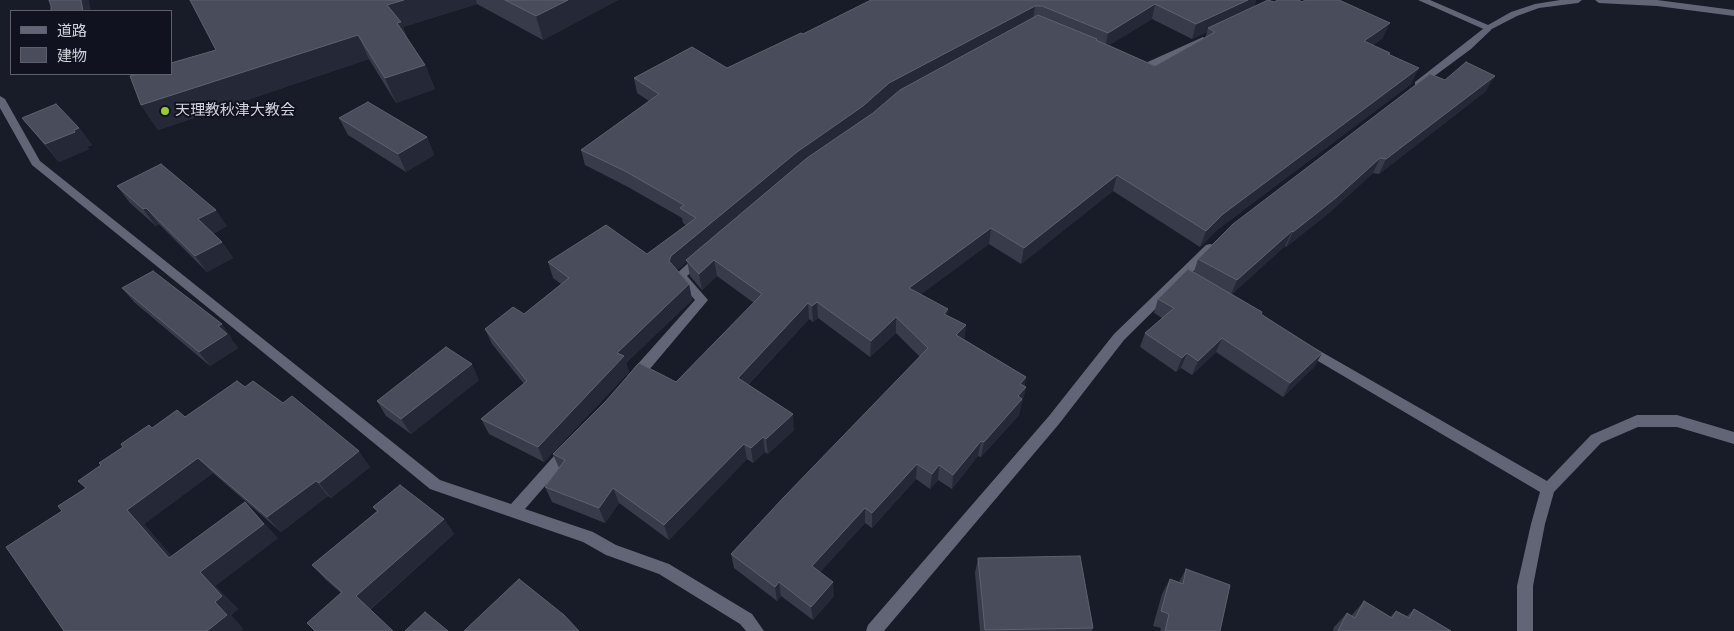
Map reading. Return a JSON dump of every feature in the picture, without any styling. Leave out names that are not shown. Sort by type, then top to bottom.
[{"type":"street","points":[[1422,0],[1488,28]]},
{"type":"street","points":[[1408,92],[1468,47],[1488,28],[1514,14],[1538,6],[1578,0]]},
{"type":"street","points":[[1599,0],[1657,3],[1734,13]]},
{"type":"street","points":[[1124,62],[1141,69],[1217,34]]},
{"type":"street","points":[[0,99],[36,163],[435,485],[588,537],[611,550],[664,569],[746,618],[756,631]]},
{"type":"street","points":[[874,631],[1054,420],[1119,338],[1187,278],[1216,242]]},
{"type":"street","points":[[624,389],[702,300],[680,276],[709,251]]},
{"type":"street","points":[[1290,339],[1548,489]]},
{"type":"street","points":[[1525,631],[1525,586],[1538,524],[1548,489],[1596,439],[1637,421],[1676,421],[1734,438]]},
{"type":"street","points":[[514,511],[573,444]]},
{"type":"building","points":[[49,0],[81,0],[83,10],[51,10]]},
{"type":"building","points":[[190,0],[404,0],[387,5],[401,22],[397,23],[425,65],[385,78],[358,35],[141,105],[130,76],[172,75],[172,63],[216,50]]},
{"type":"building","points":[[505,0],[568,0],[536,16]]},
{"type":"building","points":[[871,0],[1248,0],[1196,24],[1155,4],[1108,33],[1042,6],[1035,6],[889,83],[863,106],[797,152],[671,256],[669,261],[689,284],[617,353],[624,356],[538,447],[481,419],[527,381],[485,329],[513,307],[524,314],[569,278],[548,262],[606,225],[647,254],[696,218],[680,208],[684,205],[625,171],[581,150],[659,94],[634,78],[692,47],[727,68],[801,33],[803,34]]},
{"type":"building","points":[[1268,0],[1274,2],[1278,0],[1299,0],[1302,2],[1305,0],[1339,0],[1390,23],[1364,41],[1419,68],[1223,214],[1206,231],[1117,175],[1024,248],[991,228],[909,288],[948,309],[944,314],[966,325],[956,335],[1026,377],[1020,384],[1026,387],[1018,396],[1022,399],[984,442],[981,441],[953,475],[939,465],[932,474],[917,464],[872,513],[865,508],[812,566],[833,582],[811,607],[779,582],[775,587],[731,554],[928,348],[896,317],[871,341],[817,302],[812,306],[808,303],[738,378],[793,414],[766,439],[763,437],[751,448],[744,444],[664,525],[613,488],[599,508],[545,487],[565,460],[553,454],[606,401],[639,363],[676,382],[762,294],[714,260],[699,274],[686,260],[807,158],[873,113],[900,90],[1038,15],[1097,39],[1155,66],[1215,32],[1208,28]]},
{"type":"building","points":[[1466,62],[1495,76],[1386,159],[1380,158],[1337,197],[1292,231],[1237,280],[1198,259],[1233,224],[1430,74],[1445,80]]},
{"type":"building","points":[[368,102],[427,137],[398,154],[339,118]]},
{"type":"building","points":[[56,104],[79,128],[74,130],[75,132],[45,144],[22,118]]},
{"type":"building","points":[[161,164],[216,210],[198,219],[222,242],[195,256],[146,208],[143,209],[117,186]]},
{"type":"building","points":[[1188,269],[1262,312],[1261,314],[1322,353],[1290,383],[1222,338],[1198,361],[1187,353],[1182,358],[1145,333],[1174,308],[1158,299]]},
{"type":"building","points":[[153,271],[222,324],[218,326],[227,334],[199,352],[122,288]]},
{"type":"building","points":[[446,347],[472,364],[401,419],[377,401]]},
{"type":"building","points":[[237,381],[245,387],[253,381],[283,403],[292,396],[359,451],[319,483],[316,481],[267,517],[198,458],[127,510],[169,558],[245,502],[264,524],[200,572],[222,596],[215,602],[227,615],[207,631],[64,631],[6,547],[62,511],[58,506],[86,488],[78,481],[101,465],[99,463],[123,447],[121,444],[149,425],[152,428],[177,410],[185,417]]},
{"type":"building","points":[[400,485],[444,519],[356,596],[393,631],[315,631],[307,623],[342,592],[312,565],[378,511],[373,507]]},
{"type":"building","points":[[1080,556],[1093,628],[985,630],[978,558]]},
{"type":"building","points":[[1186,569],[1230,585],[1220,631],[1165,631],[1169,614],[1161,611],[1170,579],[1183,584]]},
{"type":"building","points":[[519,579],[564,615],[579,631],[464,631]]},
{"type":"building","points":[[1364,601],[1392,618],[1396,611],[1409,618],[1414,609],[1451,631],[1338,631],[1347,613],[1355,618]]},
{"type":"building","points":[[425,612],[448,631],[405,631]]},
{"type":"place","name":"天理教秋津大教会","points":[[165,111]]}]
